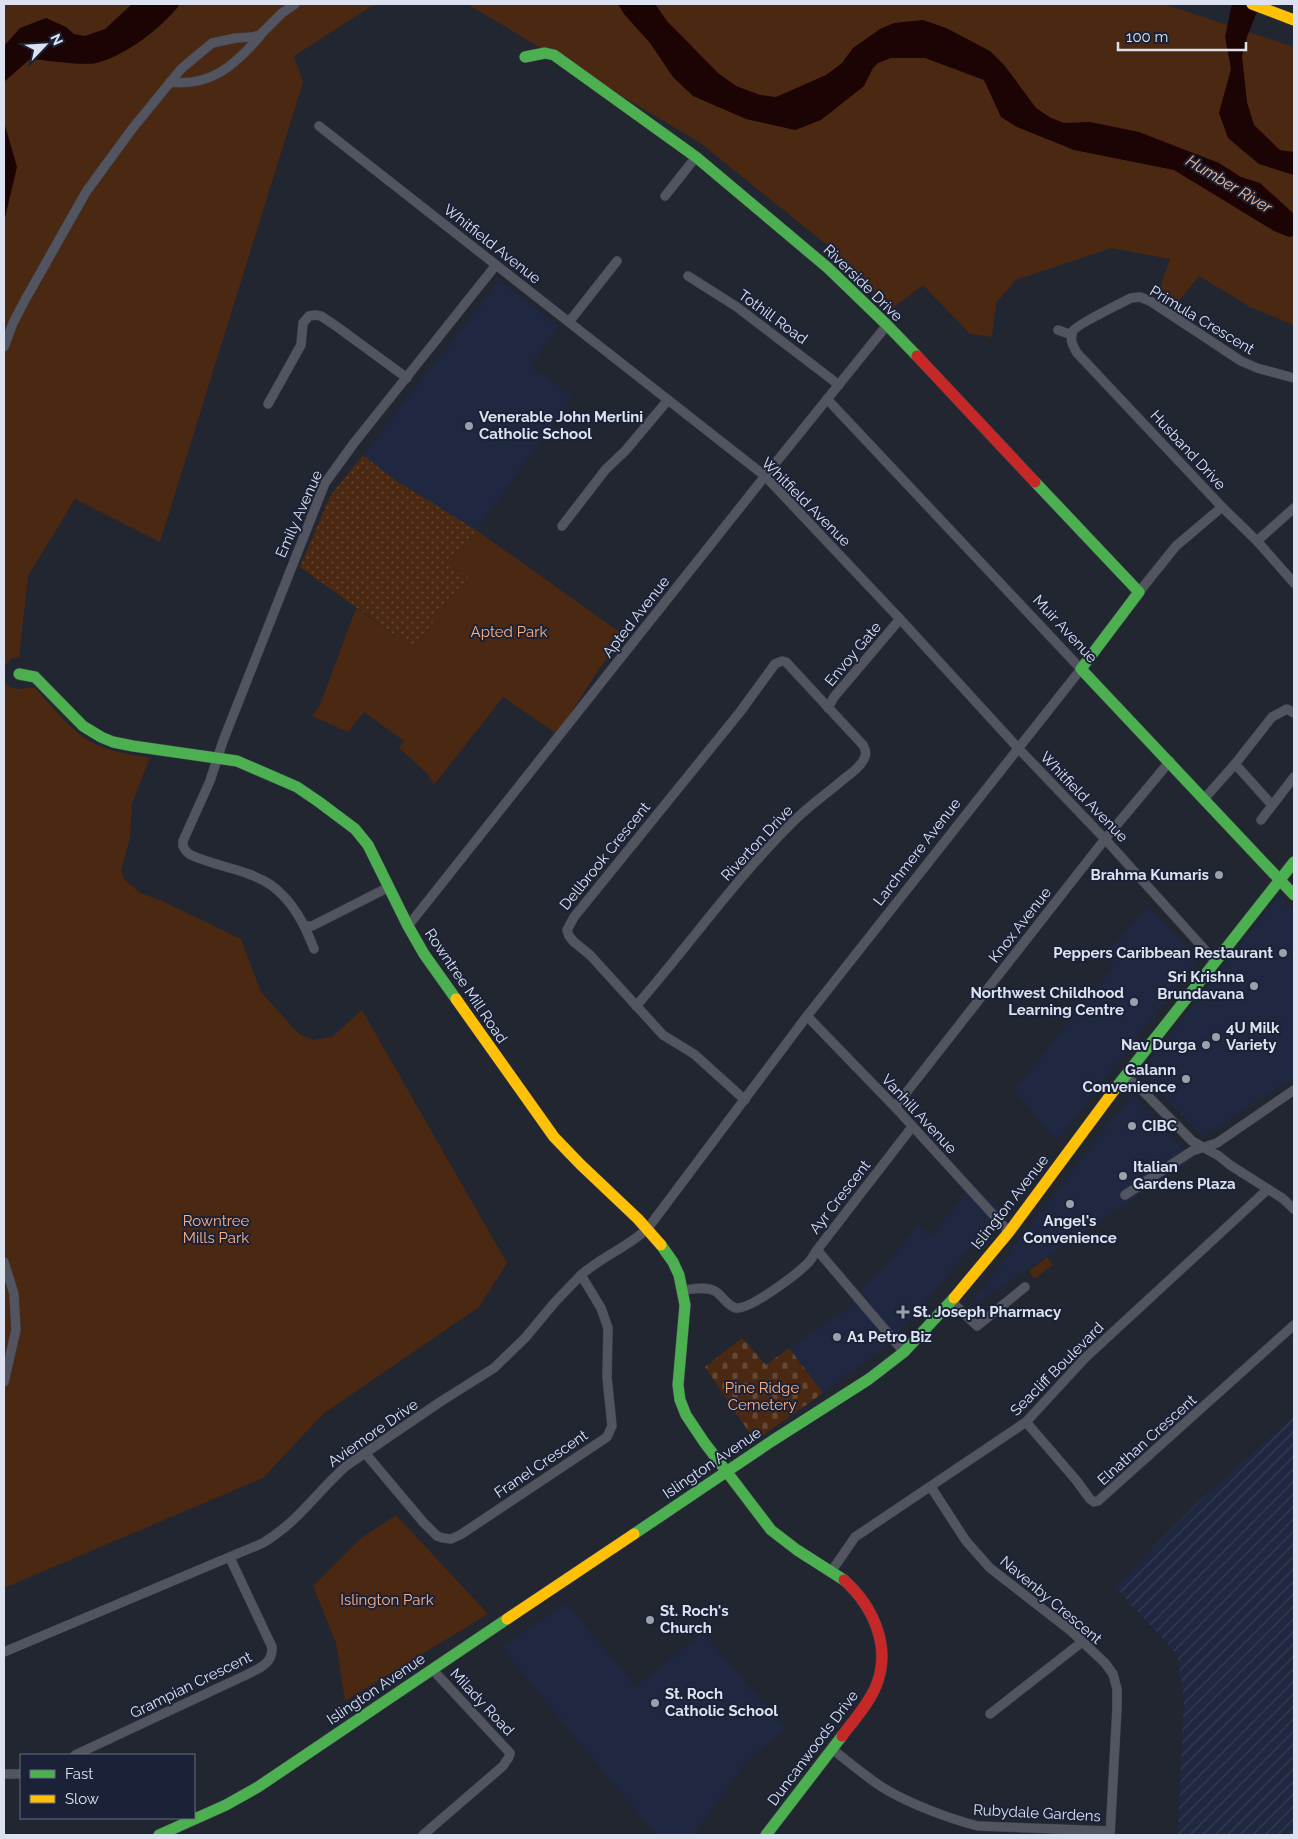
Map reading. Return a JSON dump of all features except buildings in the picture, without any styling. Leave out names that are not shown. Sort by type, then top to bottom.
[{"type":"street","points":[[170,82],[190,83],[216,76],[242,56],[282,13],[295,4]]},
{"type":"street","points":[[1252,4],[1294,20]]},
{"type":"street","points":[[4,348],[25,300],[86,192],[132,129],[170,82],[206,46],[236,38],[252,38],[260,35]]},
{"type":"street","name":"Riverside Drive","points":[[525,58],[545,53],[554,55],[696,157],[828,268],[887,326],[1139,592]]},
{"type":"street","name":"Whitfield Avenue","points":[[319,126],[765,476],[1105,839],[1215,961]]},
{"type":"street","points":[[665,196],[696,157]]},
{"type":"street","points":[[570,322],[617,262]]},
{"type":"street","name":"Emily Avenue","points":[[305,926],[286,899],[270,885],[248,874],[191,855],[183,846],[184,841],[210,781],[325,483],[496,265]]},
{"type":"street","name":"Tothill Road","points":[[688,276],[737,307],[838,385]]},
{"type":"street","name":"Primula Crescent","points":[[1072,333],[1076,327],[1130,298],[1140,297],[1150,301],[1241,361],[1294,378]]},
{"type":"street","points":[[268,404],[301,345],[303,324],[310,316],[315,314],[336,326],[407,378]]},
{"type":"street","name":"Apted Avenue","points":[[408,926],[827,398],[887,326]]},
{"type":"street","points":[[1058,330],[1072,333]]},
{"type":"street","name":"Husband Drive","points":[[1072,333],[1072,344],[1077,353],[1222,507],[1257,541],[1294,583]]},
{"type":"street","name":"Muir Avenue","points":[[827,398],[1294,894]]},
{"type":"street","points":[[562,526],[606,469],[626,450],[668,400]]},
{"type":"street","name":"Larchmere Avenue","points":[[648,1228],[807,1016],[1139,592],[1176,546],[1222,507]]},
{"type":"street","points":[[1257,541],[1294,508]]},
{"type":"street","name":"Envoy Gate","points":[[828,708],[834,697],[900,619]]},
{"type":"street","name":"Dellbrook Crescent","points":[[745,1100],[694,1054],[663,1035],[590,955],[569,936],[566,930],[740,712],[775,664],[782,661],[789,664],[828,708]]},
{"type":"street","name":"Rowntree Mill Road","points":[[19,674],[36,677],[83,726],[101,738],[133,746],[237,761],[297,787],[355,829],[368,845],[424,954],[559,1145],[648,1228],[666,1249],[684,1290],[685,1321],[678,1371],[678,1389],[681,1403],[685,1414],[726,1472]]},
{"type":"street","name":"Riverton Drive","points":[[636,1006],[770,844],[864,760],[866,754],[863,745],[828,708]]},
{"type":"street","points":[[1204,799],[1235,764],[1272,717],[1287,708],[1294,713]]},
{"type":"street","name":"Knox Avenue","points":[[895,1106],[1105,839],[1170,761]]},
{"type":"street","points":[[1235,764],[1272,805]]},
{"type":"street","points":[[1260,820],[1294,777]]},
{"type":"street","name":"Islington Avenue","points":[[195,1819],[226,1805],[258,1787],[814,1413],[869,1379],[904,1352],[951,1301],[1009,1232],[1125,1076],[1294,862]]},
{"type":"street","points":[[314,949],[305,926],[312,926],[390,887]]},
{"type":"street","name":"Vanhill Avenue","points":[[807,1016],[895,1106],[1009,1232]]},
{"type":"street","points":[[1125,1076],[1140,1088],[1192,1141],[1219,1156],[1294,1209]]},
{"type":"street","points":[[1125,1195],[1192,1151],[1217,1143],[1294,1090]]},
{"type":"street","name":"Ayr Crescent","points":[[904,1352],[817,1250],[912,1127]]},
{"type":"street","name":"Seacliff Boulevard","points":[[831,1572],[855,1537],[1026,1422],[1085,1358],[1268,1189]]},
{"type":"street","name":"Aviemore Drive","points":[[4,1652],[263,1543],[288,1526],[300,1515],[346,1466],[494,1368],[525,1338],[581,1275],[648,1228]]},
{"type":"street","points":[[684,1290],[714,1290],[732,1306],[742,1308],[756,1301],[798,1272],[810,1262],[817,1250]]},
{"type":"street","points":[[4,1262],[14,1294],[16,1330],[4,1382]]},
{"type":"street","name":"Franel Crescent","points":[[365,1454],[423,1522],[437,1536],[450,1539],[460,1535],[607,1437],[612,1426],[607,1377],[608,1328],[601,1308],[581,1275]]},
{"type":"street","points":[[951,1301],[977,1326],[1025,1287]]},
{"type":"street","name":"Elnathan Crescent","points":[[1026,1422],[1090,1499],[1094,1502],[1098,1501],[1294,1324]]},
{"type":"street","name":"Duncanwoods Drive","points":[[726,1472],[756,1514],[770,1529],[787,1544],[854,1589],[870,1610],[880,1635],[882,1652],[881,1669],[875,1688],[865,1706],[766,1835]]},
{"type":"street","name":"Navenby Crescent","points":[[931,1487],[972,1550],[1004,1580],[1065,1626],[1105,1663],[1113,1674],[1117,1689],[1110,1833]]},
{"type":"street","name":"Grampian Crescent","points":[[77,1754],[248,1674],[271,1659],[272,1647],[230,1558]]},
{"type":"street","points":[[990,1714],[1082,1642]]},
{"type":"street","name":"Milady Road","points":[[423,1835],[503,1766],[510,1753],[432,1669]]},
{"type":"street","name":"Rubydale Gardens","points":[[833,1750],[882,1787],[898,1796],[961,1822],[978,1826],[1110,1833]]},
{"type":"street","points":[[4,1774],[20,1774]]},
{"type":"street","name":"Islington Avenue","points":[[158,1835],[194,1819]]},
{"type":"shaded area","name":"Venerable John Merlini Catholic School","points":[[500,280],[558,326],[531,366],[573,397],[476,530],[394,480],[363,455]]},
{"type":"shaded area","points":[[1279,896],[1294,912],[1294,1077],[1203,1137],[1140,1072]]},
{"type":"shaded area","points":[[1148,907],[1198,959],[1057,1141],[1014,1091],[1114,966],[1104,955]]},
{"type":"shaded area","points":[[1133,1094],[1175,1142],[1197,1156],[978,1303],[975,1298]]},
{"type":"shaded area","points":[[974,1185],[1001,1209],[906,1325],[884,1348],[823,1393],[789,1348],[849,1308],[867,1283],[883,1270],[918,1225],[931,1236]]},
{"type":"shaded area","points":[[1294,1416],[1294,1835],[1178,1835],[1184,1697],[1177,1654],[1115,1587],[1196,1504]]},
{"type":"shaded area","name":"St. Roch Catholic School","points":[[566,1603],[636,1687],[702,1633],[786,1728],[748,1760],[693,1835],[656,1835],[501,1647]]},
{"type":"green space","points":[[4,4],[375,4],[294,56],[303,82],[160,542],[75,499],[28,576],[19,657],[11,659],[4,666]]},
{"type":"green space","points":[[467,4],[1164,4],[1294,47],[1294,325],[1250,307],[1199,276],[1179,301],[1160,288],[1170,259],[1111,248],[1016,280],[996,303],[992,337],[970,334],[923,285],[893,308],[827,245],[699,142]]},
{"type":"green space","points":[[363,455],[395,480],[476,530],[450,564],[469,577],[413,648],[300,567],[330,496]]},
{"type":"green space","name":"Apted Park","points":[[476,530],[625,636],[599,669],[557,734],[503,697],[434,785],[428,774],[399,748],[404,741],[364,712],[348,732],[312,716],[320,705],[356,608],[413,648],[468,577],[450,564]]},
{"type":"green space","name":"Rowntree Mills Park","points":[[4,681],[11,687],[18,689],[35,688],[68,724],[91,742],[112,750],[150,758],[132,803],[130,838],[121,870],[124,879],[140,893],[160,900],[241,939],[261,992],[299,1034],[313,1040],[332,1037],[362,1010],[507,1263],[479,1307],[323,1414],[263,1478],[4,1588]]},
{"type":"green space","points":[[1047,1257],[1053,1265],[1034,1279],[1029,1271]]},
{"type":"green space","name":"Pine Ridge Cemetery","points":[[742,1338],[766,1365],[789,1348],[823,1393],[755,1441],[705,1367]]},
{"type":"green space","name":"Islington Park","points":[[396,1515],[488,1614],[345,1701],[336,1643],[313,1586],[360,1539]]},
{"type":"water","points":[[132,4],[180,4],[164,22],[142,40],[107,60],[82,64],[30,59],[4,82],[4,46],[20,28],[46,18],[66,27],[74,34],[85,36],[105,29]]},
{"type":"water","name":"Humber River","points":[[618,4],[655,4],[667,21],[718,73],[736,86],[760,95],[776,97],[826,75],[842,63],[853,48],[880,29],[894,23],[923,20],[946,28],[990,51],[1005,66],[1036,108],[1051,118],[1064,123],[1090,122],[1139,132],[1219,163],[1241,177],[1260,183],[1294,214],[1294,236],[1289,237],[1274,231],[1174,170],[1074,150],[1017,127],[1001,117],[984,80],[925,58],[891,58],[878,63],[873,68],[864,86],[821,120],[795,130],[746,119],[693,96],[673,77],[650,43],[624,14]]},
{"type":"water","points":[[1232,4],[1260,4],[1242,56],[1247,102],[1254,125],[1280,150],[1294,152],[1294,175],[1259,164],[1228,138],[1219,113],[1231,69],[1225,37]]},
{"type":"water","points":[[4,122],[17,167],[4,222]]},
{"type":"traffic: fast","points":[[525,57],[545,53],[554,55],[696,157],[828,268],[917,356]]},
{"type":"traffic: fast","points":[[1035,482],[1139,592],[1081,669],[1294,895]]},
{"type":"traffic: fast","points":[[19,674],[35,677],[83,726],[101,737],[113,742],[133,746],[237,761],[297,787],[319,802],[355,829],[368,845],[408,926],[424,954],[456,999]]},
{"type":"traffic: fast","points":[[1115,1089],[1294,862]]},
{"type":"traffic: fast","points":[[661,1245],[673,1262],[679,1275],[685,1305],[678,1385],[680,1400],[686,1415],[704,1442],[771,1530],[797,1550],[844,1580]]},
{"type":"traffic: fast","points":[[634,1534],[772,1441],[869,1379],[904,1352],[954,1298]]},
{"type":"traffic: fast","points":[[195,1819],[226,1805],[258,1787],[507,1619]]},
{"type":"traffic: fast","points":[[766,1835],[842,1736]]},
{"type":"traffic: fast","points":[[159,1835],[195,1819]]},
{"type":"traffic: slow","points":[[1252,4],[1294,20]]},
{"type":"traffic: slow","points":[[456,999],[554,1137],[638,1219],[661,1245]]},
{"type":"traffic: slow","points":[[954,1298],[1009,1232],[1115,1089]]},
{"type":"traffic: slow","points":[[507,1619],[634,1534]]},
{"type":"traffic: jam","points":[[917,356],[1035,482]]},
{"type":"traffic: jam","points":[[842,1736],[873,1693],[882,1657],[881,1642],[871,1615],[854,1590],[844,1580]]},
{"type":"place","name":"Venerable John Merlini Catholic School","points":[[469,426]]},
{"type":"place","name":"Brahma Kumaris","points":[[1219,875]]},
{"type":"place","name":"Peppers Caribbean Restaurant","points":[[1283,953]]},
{"type":"place","name":"Sri Krishna Brundavana","points":[[1254,986]]},
{"type":"place","name":"Northwest Childhood Learning Centre","points":[[1134,1002]]},
{"type":"place","name":"4U Milk Variety","points":[[1216,1037]]},
{"type":"place","name":"Nav Durga","points":[[1206,1045]]},
{"type":"place","name":"Galann Convenience","points":[[1186,1079]]},
{"type":"place","name":"CIBC","points":[[1132,1126]]},
{"type":"place","name":"Italian Gardens Plaza","points":[[1123,1176]]},
{"type":"place","name":"Angel's Convenience","points":[[1070,1204]]},
{"type":"place","name":"St. Joseph Pharmacy","points":[[903,1312]]},
{"type":"place","name":"A1 Petro Biz","points":[[837,1337]]},
{"type":"place","name":"St. Roch's Church","points":[[650,1620]]},
{"type":"place","name":"St. Roch Catholic School","points":[[655,1703]]}]
